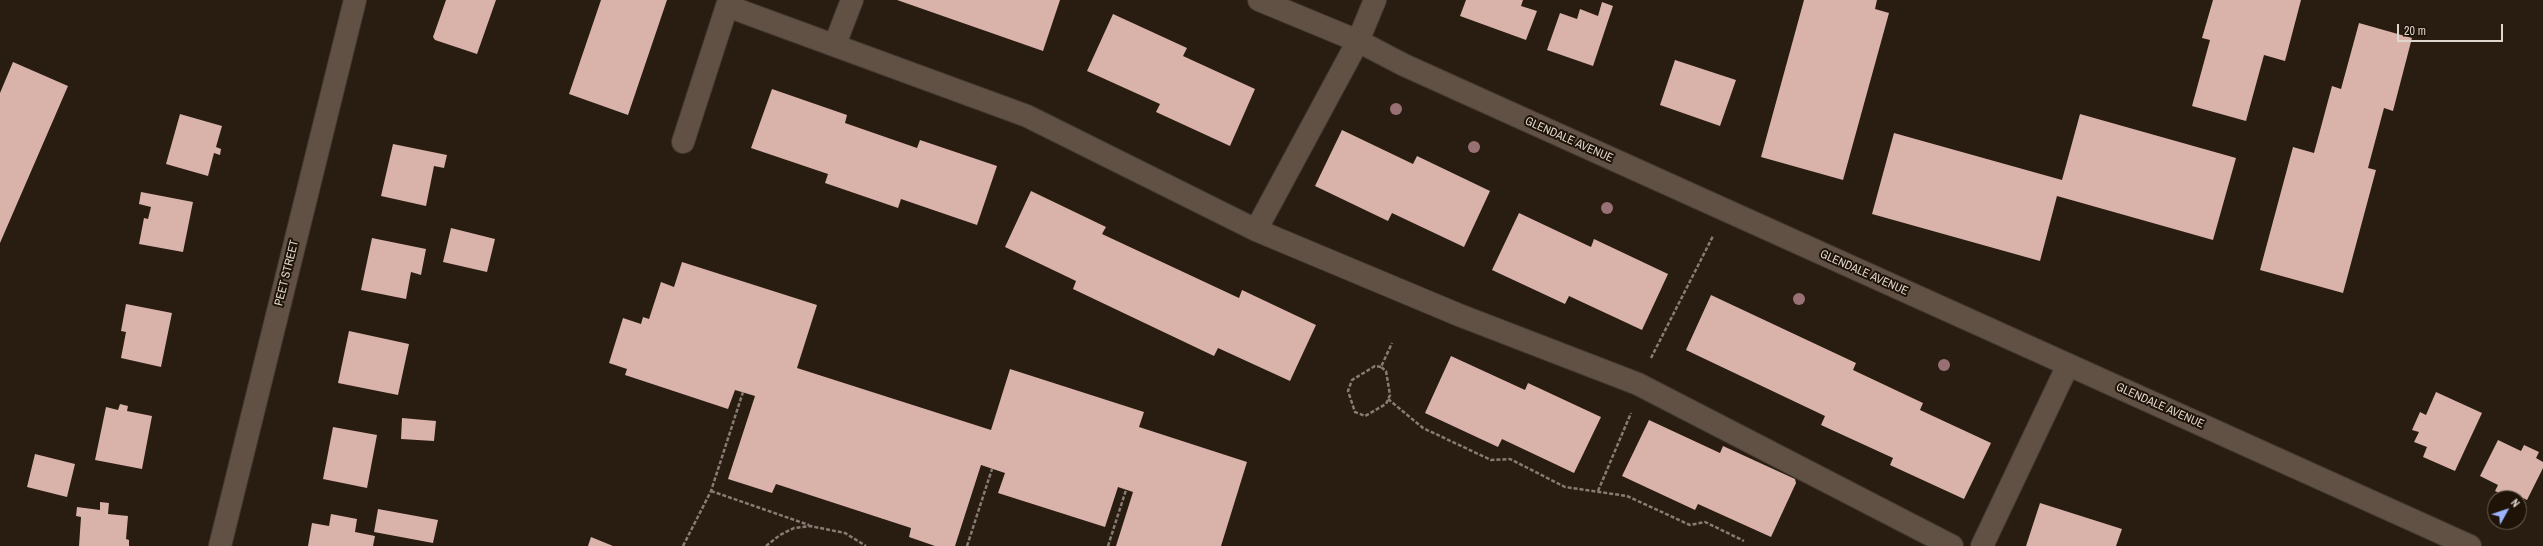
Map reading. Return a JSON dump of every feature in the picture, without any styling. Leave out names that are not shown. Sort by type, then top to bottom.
[{"type":"street","name":"PEET STREET","points":[[220,546],[355,0]]},
{"type":"street","points":[[835,44],[852,0]]},
{"type":"street","name":"GLENDALE AVENUE","points":[[1259,0],[1358,42],[1404,65],[2470,546]]},
{"type":"street","points":[[1256,230],[1358,42],[1375,0]]},
{"type":"street","points":[[683,142],[727,6],[835,44],[1026,116],[1256,230],[1459,315],[1638,384],[1952,546]]},
{"type":"street","points":[[1982,546],[2068,365]]},
{"type":"path","points":[[1598,491],[1635,402],[1638,384],[1725,210]]},
{"type":"path","points":[[1381,366],[1392,343]]},
{"type":"path","points":[[1375,366],[1381,366],[1386,371],[1390,395],[1386,404],[1365,416],[1355,412],[1348,391],[1352,380],[1375,366]]},
{"type":"path","points":[[683,546],[711,491],[743,392]]},
{"type":"path","points":[[1388,399],[1423,428],[1491,460],[1510,459],[1565,486],[1627,496],[1690,524],[1706,522],[1744,541]]},
{"type":"path","points":[[967,546],[992,469]]},
{"type":"path","points":[[1108,546],[1126,490]]},
{"type":"path","points":[[711,491],[810,526],[845,533],[866,546]]},
{"type":"path","points":[[766,546],[780,535],[794,528],[810,526]]},
{"type":"building","points":[[446,0],[496,0],[477,54],[435,40],[433,37]]},
{"type":"building","points":[[601,0],[667,0],[628,115],[569,94]]},
{"type":"building","points":[[897,0],[1060,0],[1043,51]]},
{"type":"building","points":[[1466,0],[1523,0],[1521,6],[1537,11],[1526,40],[1460,16]]},
{"type":"building","points":[[1804,0],[1877,0],[1875,9],[1889,13],[1843,180],[1761,157]]},
{"type":"building","points":[[2213,0],[2301,0],[2285,61],[2264,55],[2246,121],[2192,106],[2210,40],[2202,38]]},
{"type":"building","points":[[1602,2],[1613,6],[1593,66],[1547,50],[1560,13],[1577,19],[1580,9],[1598,16]]},
{"type":"building","points":[[1113,14],[1187,48],[1183,56],[1255,89],[1230,146],[1156,112],[1160,104],[1087,71]]},
{"type":"building","points":[[2359,23],[2412,38],[2393,111],[2384,108],[2368,168],[2376,170],[2343,293],[2260,270],[2293,147],[2314,153],[2332,86],[2341,89]]},
{"type":"building","points":[[1675,60],[1736,80],[1720,126],[1660,105]]},
{"type":"building","points":[[13,62],[68,86],[0,243],[0,93]]},
{"type":"building","points":[[772,89],[847,115],[845,123],[917,148],[920,140],[997,166],[977,225],[901,199],[898,208],[825,183],[828,174],[751,148]]},
{"type":"building","points":[[180,114],[222,126],[216,147],[221,149],[220,155],[214,153],[208,176],[166,164]]},
{"type":"building","points":[[2080,114],[2236,158],[2213,240],[2057,196],[2040,261],[1872,214],[1894,133],[2062,180]]},
{"type":"building","points":[[1342,130],[1413,164],[1417,156],[1490,191],[1464,247],[1392,213],[1388,221],[1315,186]]},
{"type":"building","points":[[393,144],[447,155],[444,168],[434,166],[426,206],[381,196]]},
{"type":"building","points":[[1031,191],[1106,227],[1102,234],[1239,298],[1242,290],[1316,325],[1290,381],[1218,348],[1214,356],[1073,289],[1076,281],[1005,247]]},
{"type":"building","points":[[141,192],[193,202],[183,252],[139,244],[144,218],[148,219],[151,207],[139,204]]},
{"type":"building","points":[[1519,213],[1591,247],[1594,239],[1668,274],[1642,330],[1569,296],[1565,304],[1492,270]]},
{"type":"building","points":[[451,228],[495,239],[487,272],[443,262]]},
{"type":"building","points":[[372,238],[426,249],[421,275],[411,272],[406,299],[361,290]]},
{"type":"building","points":[[682,262],[817,305],[797,368],[991,430],[1010,369],[1144,412],[1139,427],[1247,462],[1221,546],[1116,546],[1133,492],[1118,487],[1105,527],[998,493],[1005,473],[981,465],[955,546],[935,546],[909,537],[911,528],[776,484],[772,493],[728,479],[755,396],[735,390],[728,409],[625,375],[627,369],[609,363],[623,318],[641,324],[643,317],[649,319],[661,282],[674,287]]},
{"type":"building","points":[[1711,295],[1856,363],[1853,370],[1923,403],[1920,410],[1991,443],[1964,499],[1890,465],[1893,458],[1821,425],[1825,416],[1686,350]]},
{"type":"building","points":[[126,304],[172,313],[161,367],[121,358],[126,332],[121,331]]},
{"type":"building","points":[[349,331],[409,344],[398,395],[338,383]]},
{"type":"building","points":[[1451,356],[1525,390],[1528,383],[1601,417],[1574,473],[1502,439],[1498,447],[1425,413]]},
{"type":"building","points":[[2436,392],[2482,413],[2455,471],[2423,457],[2427,447],[2414,442],[2419,432],[2412,430],[2420,412],[2426,415]]},
{"type":"building","points":[[120,404],[128,406],[127,411],[152,416],[142,469],[95,460],[106,407],[118,410]]},
{"type":"building","points":[[402,418],[436,421],[434,441],[401,439]]},
{"type":"building","points":[[1649,420],[1720,453],[1723,446],[1795,479],[1796,483],[1771,537],[1698,504],[1695,510],[1622,476]]},
{"type":"building","points":[[333,427],[377,435],[367,488],[323,479]]},
{"type":"building","points":[[2498,440],[2521,451],[2524,445],[2539,452],[2536,458],[2543,462],[2543,468],[2527,500],[2527,490],[2496,490],[2498,485],[2480,476]]},
{"type":"building","points":[[35,454],[75,464],[67,497],[27,487]]},
{"type":"building","points":[[100,502],[109,503],[108,514],[128,516],[126,539],[129,540],[129,546],[79,546],[81,517],[76,516],[77,507],[100,510]]},
{"type":"building","points":[[2040,503],[2122,529],[2116,546],[2026,546]]},
{"type":"building","points":[[378,509],[438,520],[433,543],[374,532]]},
{"type":"building","points":[[331,514],[357,519],[355,532],[375,536],[373,546],[308,546],[312,523],[329,526]]},
{"type":"building","points":[[591,537],[613,546],[588,546]]}]
